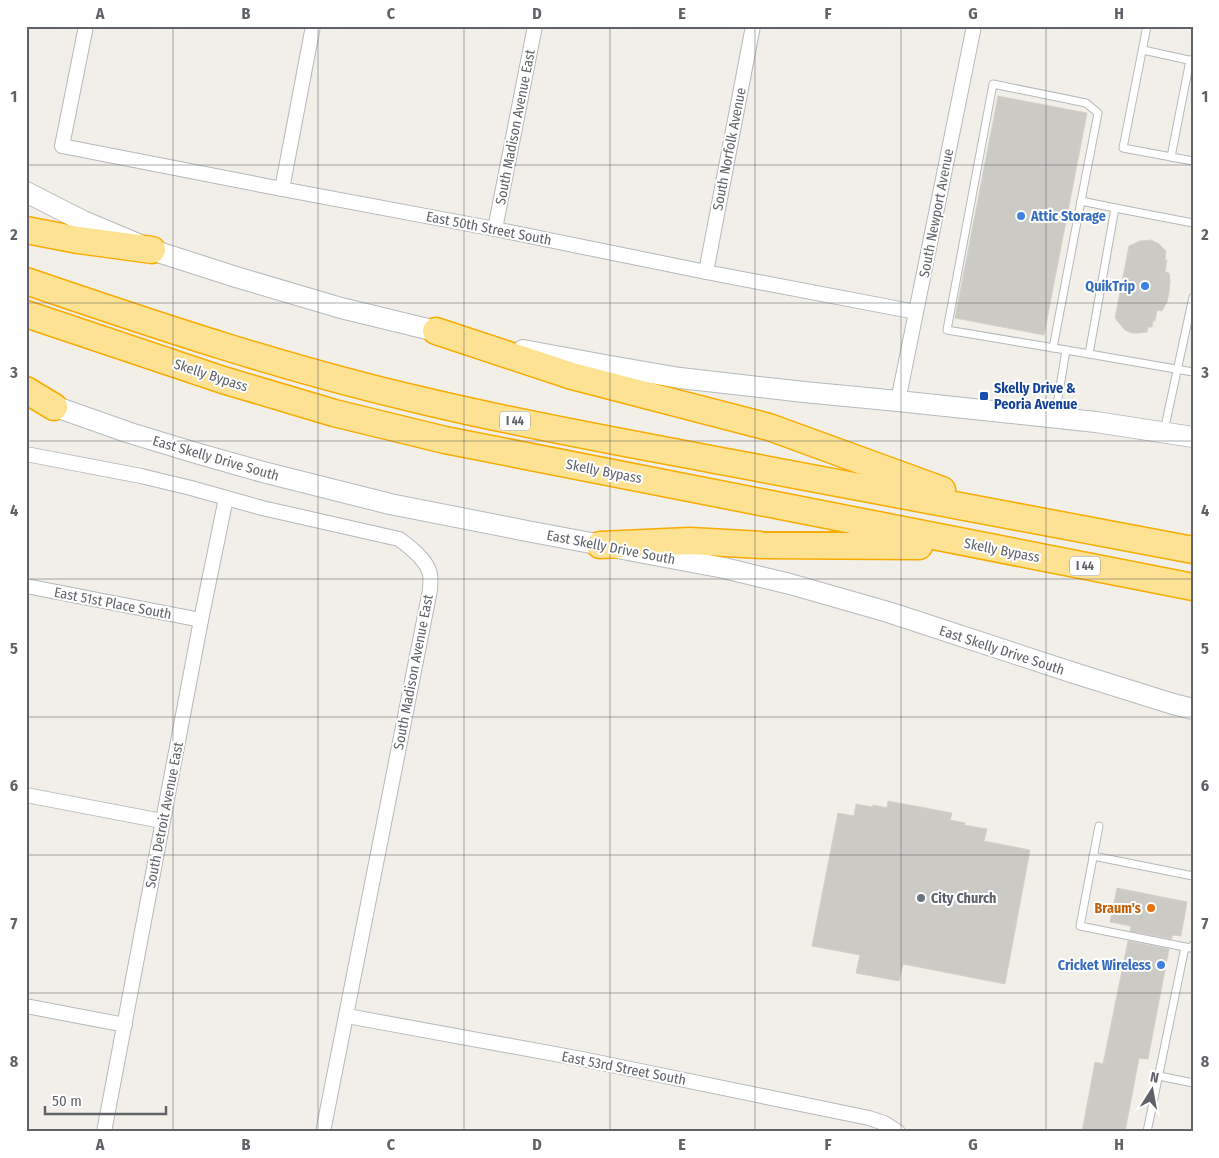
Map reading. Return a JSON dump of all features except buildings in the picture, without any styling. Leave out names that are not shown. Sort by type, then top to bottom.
[{"type":"highway","points":[[26,230],[78,240],[152,250]]},
{"type":"highway","name":"I 44","points":[[26,281],[165,328],[329,378],[425,402],[544,427],[1193,550]]},
{"type":"highway","name":"Skelly Bypass","points":[[26,314],[223,380],[334,413],[446,440],[1190,586]]},
{"type":"highway","points":[[436,332],[572,376],[769,427],[1015,517]]},
{"type":"highway","points":[[26,390],[54,407]]},
{"type":"highway","points":[[600,545],[690,541],[762,545],[982,546]]},
{"type":"main road","points":[[26,192],[83,221],[152,250],[236,278],[333,306],[436,332],[680,378],[1055,418],[1190,437]]},
{"type":"main road","name":"East Skelly Drive South","points":[[26,396],[139,436],[196,453],[262,472],[390,504],[724,568],[790,584],[888,612],[1193,709]]},
{"type":"main road","points":[[1173,704],[1193,694]]},
{"type":"street","name":"East 50th Street South","points":[[86,26],[62,146],[916,312]]},
{"type":"street","points":[[282,189],[313,26]]},
{"type":"street","name":"South Madison Avenue East","points":[[495,229],[535,26]]},
{"type":"street","name":"South Norfolk Avenue","points":[[706,272],[753,26]]},
{"type":"street","name":"South Newport Avenue","points":[[898,400],[974,26]]},
{"type":"street","name":"South Madison Avenue East","points":[[26,454],[141,476],[262,508],[398,540],[414,550],[430,573],[430,590],[323,1132]]},
{"type":"street","name":"South Detroit Avenue East","points":[[104,1132],[162,821],[226,498]]},
{"type":"street","name":"East 51st Place South","points":[[26,586],[201,620]]},
{"type":"street","points":[[26,795],[162,821]]},
{"type":"street","points":[[26,1006],[125,1025]]},
{"type":"street","name":"East 53rd Street South","points":[[347,1016],[582,1060],[869,1118],[884,1123],[898,1132]]},
{"type":"lane","points":[[1147,26],[1123,148],[1193,162]]},
{"type":"lane","points":[[1142,50],[1191,60],[1171,157]]},
{"type":"lane","points":[[1053,348],[1098,114],[1086,104],[992,84],[947,330],[1193,372]]},
{"type":"lane","points":[[1082,201],[1193,223]]},
{"type":"lane","points":[[1090,354],[1115,208]]},
{"type":"lane","points":[[1164,432],[1193,296]]},
{"type":"lane","points":[[1055,418],[1066,350]]},
{"type":"lane","points":[[1098,826],[1080,926],[1189,946],[1147,1132]]},
{"type":"lane","points":[[1093,856],[1193,876]]},
{"type":"lane","points":[[1159,1076],[1193,1082]]},
{"type":"place","name":"Attic Storage","points":[[1021,216]]},
{"type":"place","name":"QuikTrip","points":[[1145,286]]},
{"type":"place","name":"Skelly Drive & Peoria Avenue","points":[[984,396]]},
{"type":"place","name":"City Church","points":[[921,898]]},
{"type":"place","name":"Braum's","points":[[1151,908]]},
{"type":"place","name":"Cricket Wireless","points":[[1161,965]]}]
